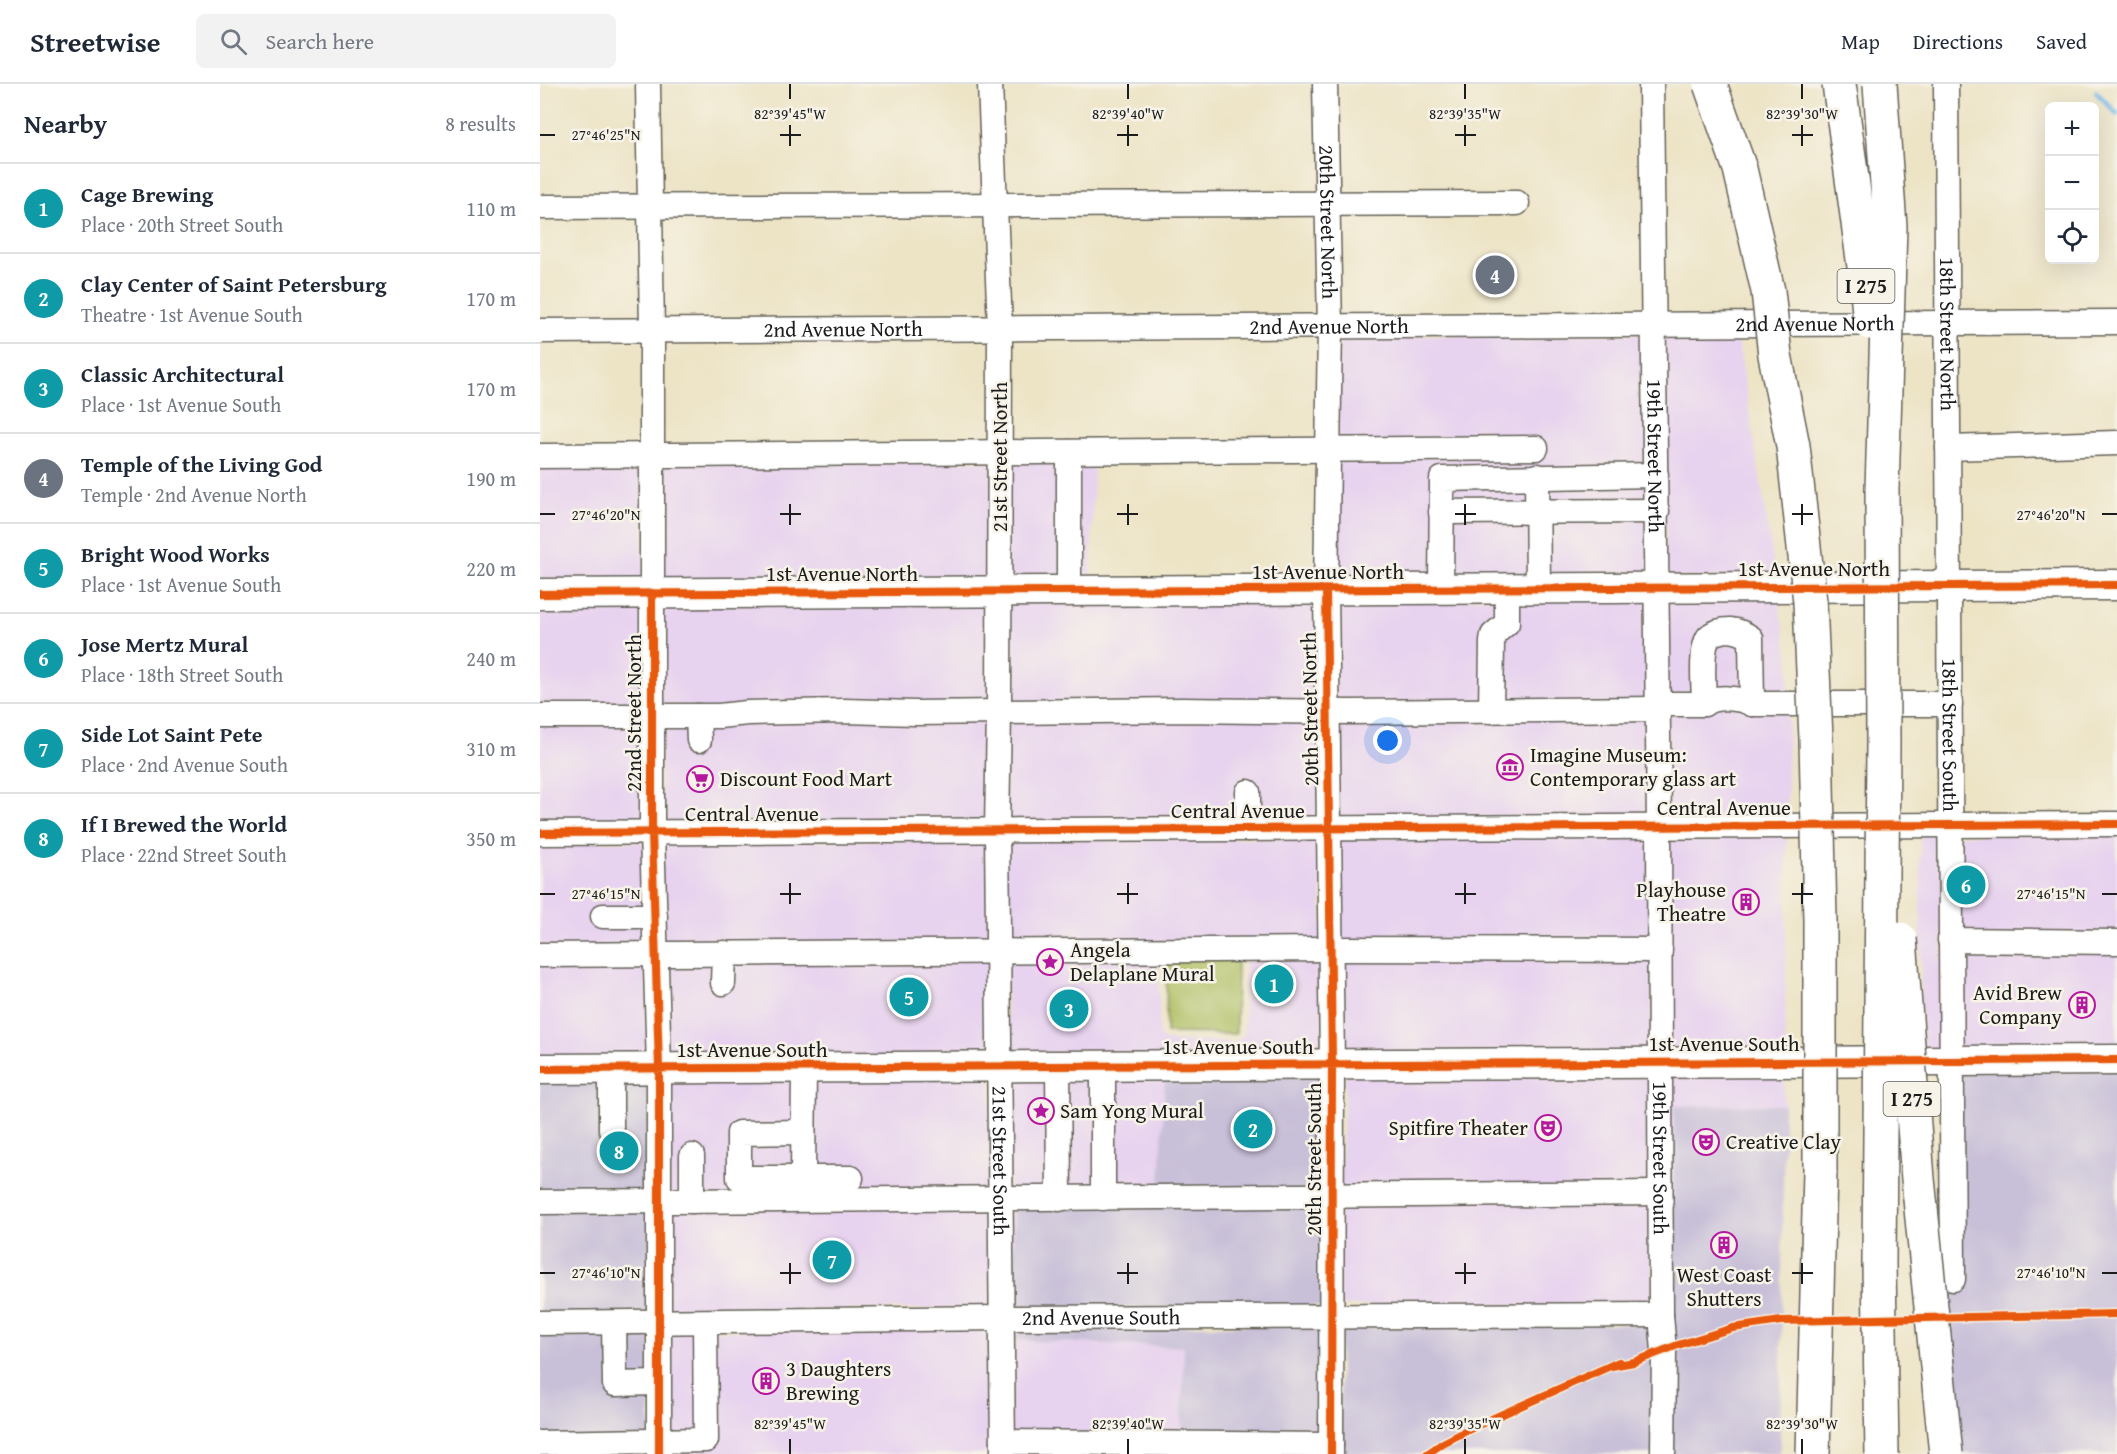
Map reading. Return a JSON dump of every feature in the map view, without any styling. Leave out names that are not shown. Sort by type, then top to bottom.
[{"type":"highway","points":[[1689,84],[1699,108],[1732,222],[1775,355]]},
{"type":"highway","points":[[1710,84],[1740,169],[1768,291],[1775,355],[1793,446],[1810,602],[1820,920],[1820,1171],[1813,1454]]},
{"type":"highway","name":"I 275","points":[[1839,84],[1866,281],[1882,489],[1883,744],[1906,1003],[1918,1179],[1946,1454]]},
{"type":"highway","points":[[1880,84],[1890,227],[1882,489]]},
{"type":"highway","points":[[1882,1454],[1879,1252],[1883,744]]},
{"type":"highway","points":[[1820,1171],[1827,1454]]},
{"type":"main road","name":"1st Avenue North","points":[[540,594],[2117,585]]},
{"type":"main road","name":"1st Avenue South","points":[[540,1069],[2117,1060]]},
{"type":"street","name":"22nd Street North","points":[[648,84],[652,330],[652,832],[659,1068],[659,1447]]},
{"type":"street","name":"21st Street North","points":[[990,84],[1000,328],[1000,591],[996,830]]},
{"type":"street","name":"20th Street North","points":[[1325,84],[1330,327],[1322,724],[1329,829]]},
{"type":"street","name":"19th Street North","points":[[1651,84],[1659,827]]},
{"type":"street","name":"18th Street North","points":[[1946,84],[1949,586]]},
{"type":"street","points":[[540,207],[1517,203]]},
{"type":"street","name":"2nd Avenue North","points":[[540,331],[2117,322]]},
{"type":"street","points":[[1948,448],[2117,443]]},
{"type":"street","points":[[540,456],[1536,448]]},
{"type":"street","points":[[1069,452],[1069,591]]},
{"type":"street","points":[[1441,589],[1442,479],[1656,475]]},
{"type":"street","points":[[1537,477],[1538,588]]},
{"type":"street","points":[[1441,512],[1657,511]]},
{"type":"street","name":"18th Street South","points":[[1949,586],[1953,1280]]},
{"type":"street","points":[[1491,711],[1492,642],[1493,635],[1507,623],[1507,589]]},
{"type":"street","points":[[1752,704],[1751,638],[1737,631],[1725,630],[1714,633],[1708,638],[1704,658],[1704,704],[1709,709],[1745,709],[1752,704],[1950,704]]},
{"type":"street","points":[[540,716],[653,717],[844,711],[1182,710],[1322,724],[1491,711],[1704,704]]},
{"type":"street","points":[[698,716],[699,740]]},
{"type":"street","points":[[1248,792],[1248,829]]},
{"type":"street","name":"Central Avenue","points":[[540,833],[2117,824]]},
{"type":"street","name":"19th Street South","points":[[1659,827],[1663,1454]]},
{"type":"street","name":"20th Street South","points":[[1329,829],[1332,1065],[1331,1449]]},
{"type":"street","name":"21st Street South","points":[[996,830],[1003,1448]]},
{"type":"street","points":[[603,916],[655,916]]},
{"type":"street","points":[[1950,940],[2117,942]]},
{"type":"street","points":[[540,955],[1330,949],[1660,950]]},
{"type":"street","points":[[723,982],[724,953]]},
{"type":"street","points":[[1058,1066],[1059,1199]]},
{"type":"street","points":[[1103,1066],[1103,1198]]},
{"type":"street","points":[[803,1178],[804,1068]]},
{"type":"street","points":[[611,1069],[612,1129]]},
{"type":"street","points":[[744,1189],[739,1178],[739,1133],[803,1132]]},
{"type":"street","points":[[692,1156],[692,1201]]},
{"type":"street","points":[[540,1202],[692,1201],[803,1178],[850,1178]]},
{"type":"street","points":[[744,1189],[1000,1199],[1660,1193]]},
{"type":"street","name":"2nd Avenue South","points":[[540,1323],[1661,1315]]},
{"type":"street","points":[[540,1443],[659,1447],[703,1445],[705,1322]]},
{"type":"street","points":[[614,1323],[615,1384],[658,1383]]},
{"type":"street","points":[[1003,1448],[1331,1449]]},
{"type":"shaded area","points":[[1647,334],[1649,578],[1335,580],[1339,336]]},
{"type":"shaded area","points":[[1664,334],[1737,334],[1776,578],[1666,578]]},
{"type":"shaded area","points":[[1094,458],[1091,582],[1008,582],[1008,461]]},
{"type":"shaded area","points":[[991,461],[991,582],[661,584],[660,464]]},
{"type":"shaded area","points":[[540,463],[643,464],[644,584],[540,584]]},
{"type":"shaded area","points":[[1649,597],[1651,817],[1337,819],[1335,599]]},
{"type":"shaded area","points":[[1666,597],[1778,597],[1789,660],[1787,817],[1668,817]]},
{"type":"shaded area","points":[[1318,599],[1320,819],[1005,821],[1008,601]]},
{"type":"shaded area","points":[[991,601],[988,821],[661,823],[661,603]]},
{"type":"shaded area","points":[[644,603],[644,823],[540,823],[540,604]]},
{"type":"shaded area","points":[[2117,834],[2117,1051],[1960,1052],[1959,835]]},
{"type":"shaded area","points":[[1920,835],[1942,835],[1943,1052],[1924,1052],[1921,1016]]},
{"type":"shaded area","points":[[1651,836],[1652,1053],[1340,1055],[1338,838]]},
{"type":"shaded area","points":[[1668,836],[1787,836],[1785,1052],[1669,1053]]},
{"type":"shaded area","points":[[1321,838],[1323,1055],[1007,1057],[1005,840]],"holes":[[[1159,957],[1245,958],[1244,1034],[1236,1042],[1165,1041],[1159,1033]]]},
{"type":"shaded area","points":[[988,840],[990,1057],[667,1058],[661,842]]},
{"type":"shaded area","points":[[540,842],[644,842],[650,1059],[540,1059]]},
{"type":"shaded area","points":[[2117,1070],[2117,1454],[1963,1454],[1946,1289],[1962,1289],[1960,1071]]},
{"type":"shaded area","points":[[1652,1072],[1652,1305],[1340,1306],[1340,1185],[1346,1074]]},
{"type":"shaded area","points":[[1669,1072],[1784,1072],[1784,1105],[1674,1107],[1672,1317]]},
{"type":"shaded area","points":[[1324,1075],[1159,1202],[1012,1308],[1007,1076]]},
{"type":"shaded area","points":[[1324,1075],[1323,1306],[1012,1308],[1014,1204],[1159,1202],[1165,1080]]},
{"type":"shaded area","points":[[990,1076],[993,1308],[667,1312],[667,1078]]},
{"type":"shaded area","points":[[650,1080],[650,1313],[540,1314],[540,1083]]},
{"type":"shaded area","points":[[1784,1105],[1780,1454],[1671,1454],[1674,1106]]},
{"type":"shaded area","points":[[1653,1324],[1654,1454],[1340,1454],[1340,1329],[1448,1325]]},
{"type":"shaded area","points":[[1323,1325],[1323,1454],[1181,1454],[1184,1347],[1011,1340],[1011,1327]]},
{"type":"shaded area","points":[[993,1327],[994,1454],[667,1454],[667,1332]]},
{"type":"shaded area","points":[[650,1332],[650,1454],[540,1454],[540,1333]]},
{"type":"shaded area","points":[[1011,1340],[1185,1347],[1181,1454],[1011,1454]]},
{"type":"green space","points":[[1167,957],[1237,958],[1236,1034],[1166,1033]]},
{"type":"waterway","points":[[2096,92],[2117,114]]},
{"type":"cycle path","points":[[540,594],[2117,585]]},
{"type":"cycle path","points":[[1326,590],[1332,1064],[1331,1454]]},
{"type":"cycle path","points":[[652,593],[652,832],[659,1068],[659,1454]]},
{"type":"cycle path","points":[[540,833],[2117,824]]},
{"type":"cycle path","points":[[540,1069],[2117,1060]]},
{"type":"cycle path","points":[[1612,1366],[1634,1362],[1733,1328],[1781,1321],[2117,1314]]},
{"type":"cycle path","points":[[1427,1454],[1476,1426],[1619,1362]]},
{"type":"place","name":"Temple of the Living God","points":[[1495,275]]},
{"type":"place","name":"Imagine Museum: Contemporary glass art","points":[[1510,767]]},
{"type":"place","name":"Discount Food Mart","points":[[700,779]]},
{"type":"place","name":"Jose Mertz Mural","points":[[1966,885]]},
{"type":"place","name":"Playhouse Theatre","points":[[1746,902]]},
{"type":"place","name":"Angela Delaplane Mural","points":[[1050,962]]},
{"type":"place","name":"Cage Brewing","points":[[1274,984]]},
{"type":"place","name":"Bright Wood Works","points":[[909,997]]},
{"type":"place","name":"Avid Brew Company","points":[[2082,1005]]},
{"type":"place","name":"Classic Architectural","points":[[1069,1009]]},
{"type":"place","name":"Sam Yong Mural","points":[[1041,1111]]},
{"type":"place","name":"Spitfire Theater","points":[[1548,1128]]},
{"type":"place","name":"Clay Center of Saint Petersburg","points":[[1253,1129]]},
{"type":"place","name":"Creative Clay","points":[[1706,1142]]},
{"type":"place","name":"If I Brewed the World","points":[[619,1151]]},
{"type":"place","name":"West Coast Shutters","points":[[1724,1245]]},
{"type":"place","name":"Side Lot Saint Pete","points":[[832,1260]]},
{"type":"place","name":"3 Daughters Brewing","points":[[766,1381]]}]
